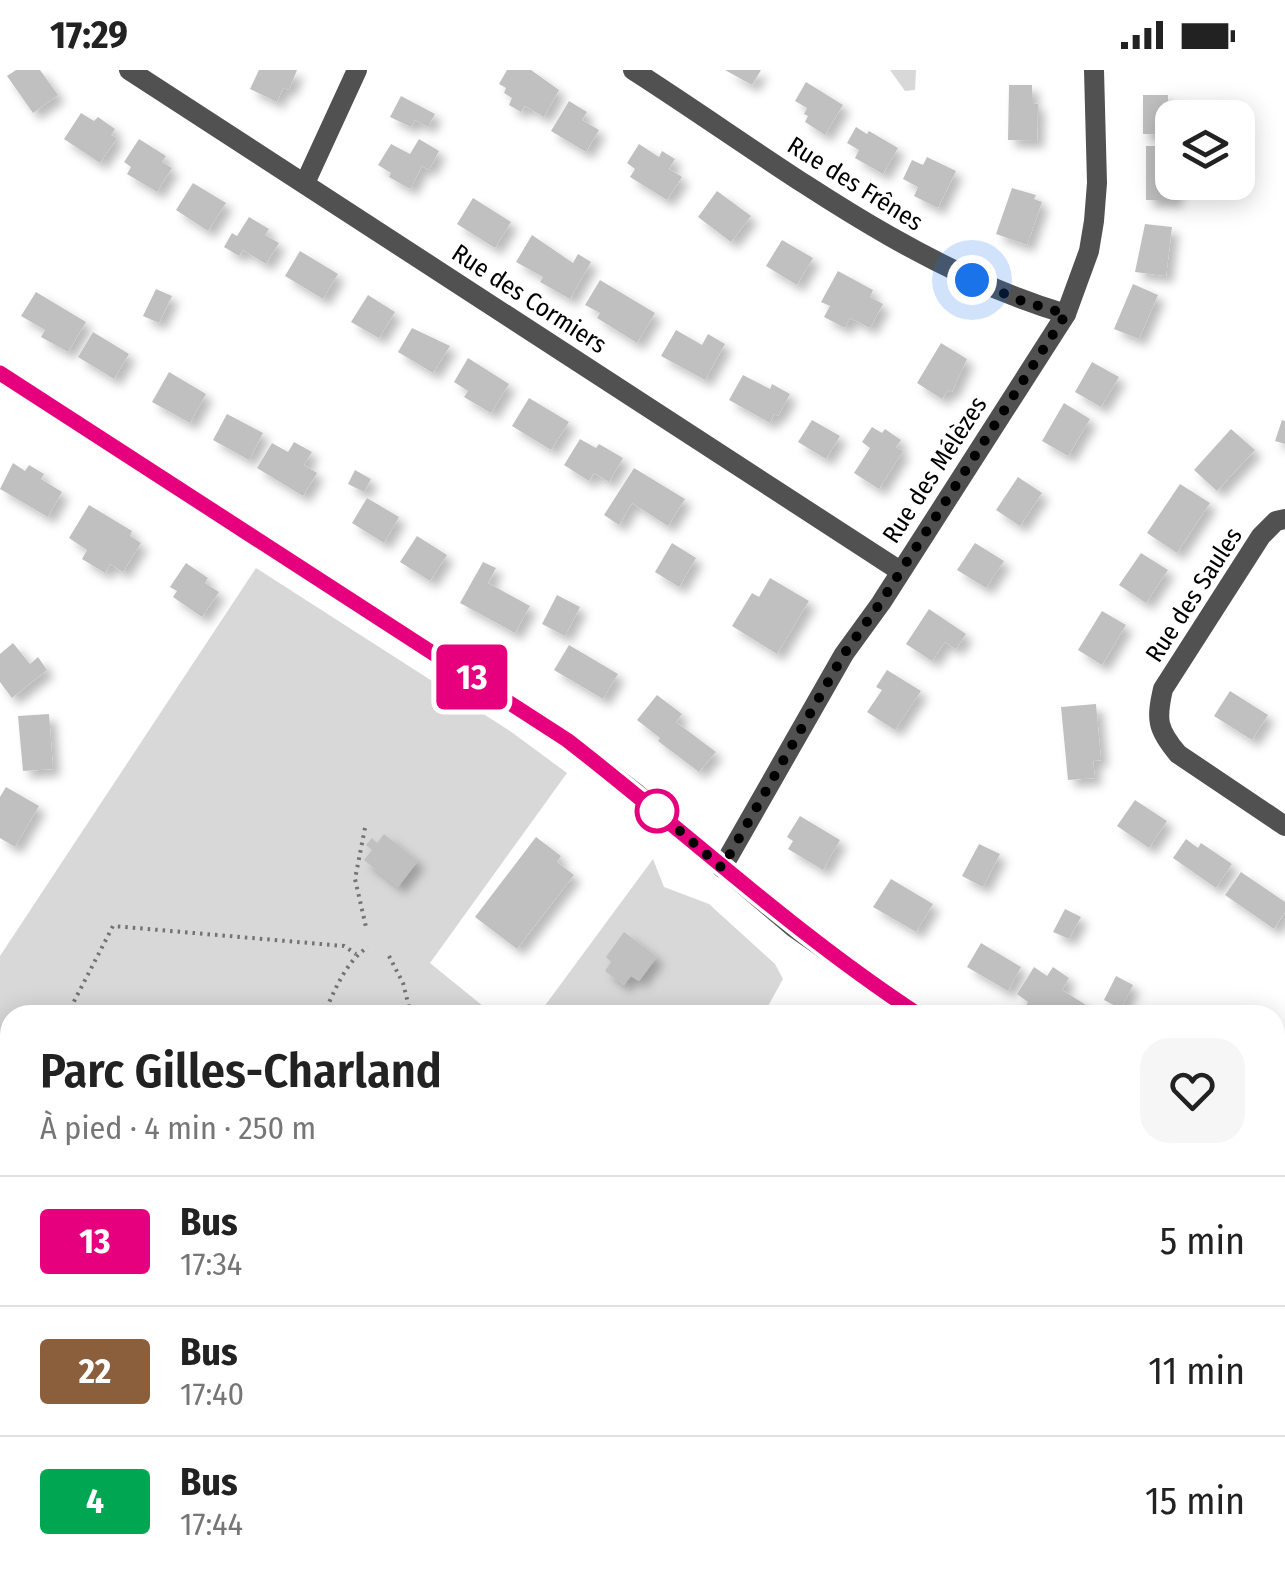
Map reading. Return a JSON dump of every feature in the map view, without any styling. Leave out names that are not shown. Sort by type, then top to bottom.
[{"type":"street","name":"Rue des Cormiers","points":[[130,70],[900,571]]},
{"type":"street","points":[[305,182],[357,70]]},
{"type":"street","name":"Rue des Frênes","points":[[633,70],[660,78],[906,247],[1005,294],[1066,314]]},
{"type":"street","name":"Rue des Mélèzes","points":[[722,868],[844,654],[1066,314],[1089,251],[1094,221],[1094,70]]},
{"type":"street","points":[[0,373],[567,740],[809,938],[905,1005]]},
{"type":"street","name":"Rue des Saules","points":[[1285,520],[1276,521],[1260,536],[1163,689],[1157,716],[1164,738],[1178,754],[1285,826]]},
{"type":"path","points":[[365,828],[355,879],[366,927]]},
{"type":"path","points":[[72,1005],[113,926],[344,946],[356,954]]},
{"type":"path","points":[[328,1005],[356,954],[368,947]]},
{"type":"path","points":[[389,956],[409,1005]]},
{"type":"shaded area","points":[[890,70],[916,70],[915,90],[905,91]]},
{"type":"shaded area","points":[[256,568],[510,731],[567,773],[430,963],[482,1005],[0,1005],[0,956]]},
{"type":"shaded area","points":[[653,859],[664,887],[709,904],[775,964],[783,979],[769,1005],[545,1005]]},
{"type":"building","points":[[16,70],[40,70],[58,95],[33,113],[7,76]]},
{"type":"building","points":[[259,70],[297,70],[289,90],[283,88],[277,102],[250,89]]},
{"type":"building","points":[[507,70],[531,70],[559,90],[544,117],[525,106],[521,112],[509,105],[512,98],[499,84]]},
{"type":"building","points":[[725,70],[761,70],[752,85]]},
{"type":"building","points":[[806,82],[843,105],[825,135],[805,122],[807,108],[795,101]]},
{"type":"building","points":[[1009,85],[1032,85],[1032,103],[1038,104],[1037,141],[1008,140]]},
{"type":"building","points":[[1143,95],[1168,95],[1168,100],[1155,100],[1155,134],[1143,134]]},
{"type":"building","points":[[401,96],[435,114],[428,127],[415,120],[411,127],[390,117]]},
{"type":"building","points":[[569,101],[587,112],[582,120],[599,130],[586,152],[551,131]]},
{"type":"building","points":[[81,113],[94,121],[98,117],[115,129],[111,135],[117,138],[100,163],[64,139]]},
{"type":"building","points":[[856,127],[898,148],[883,174],[855,158],[859,150],[847,143]]},
{"type":"building","points":[[139,139],[166,156],[162,162],[172,168],[157,192],[127,174],[131,167],[124,162]]},
{"type":"building","points":[[419,139],[439,151],[429,170],[422,166],[410,189],[378,165],[391,144],[410,154]]},
{"type":"building","points":[[639,144],[659,157],[662,151],[675,159],[669,169],[682,177],[667,200],[630,177],[635,169],[627,163]]},
{"type":"building","points":[[1146,146],[1155,146],[1155,200],[1146,200]]},
{"type":"building","points":[[927,157],[956,171],[938,208],[914,196],[918,187],[903,179],[912,160],[923,165]]},
{"type":"building","points":[[193,183],[226,203],[208,231],[176,210]]},
{"type":"building","points":[[1012,188],[1036,195],[1034,199],[1042,202],[1027,245],[996,234]]},
{"type":"building","points":[[717,191],[751,216],[731,242],[698,217]]},
{"type":"building","points":[[473,198],[511,222],[495,248],[457,224]]},
{"type":"building","points":[[249,217],[269,229],[265,235],[279,243],[266,264],[243,250],[239,256],[224,247]]},
{"type":"building","points":[[1145,224],[1172,227],[1166,276],[1135,272]]},
{"type":"building","points":[[532,235],[573,263],[578,254],[591,262],[570,299],[516,262]]},
{"type":"building","points":[[782,240],[813,258],[797,285],[766,266]]},
{"type":"building","points":[[300,251],[338,274],[323,299],[285,276]]},
{"type":"building","points":[[838,271],[873,290],[870,297],[883,304],[870,328],[850,318],[845,328],[824,317],[830,306],[821,302]]},
{"type":"building","points":[[600,280],[655,313],[637,343],[597,318],[600,313],[585,305]]},
{"type":"building","points":[[1133,284],[1158,295],[1139,339],[1114,329]]},
{"type":"building","points":[[156,289],[172,296],[159,323],[143,316]]},
{"type":"building","points":[[36,292],[86,322],[68,352],[41,337],[45,330],[21,316]]},
{"type":"building","points":[[368,295],[395,312],[379,338],[351,322]]},
{"type":"building","points":[[412,328],[450,346],[433,373],[398,352]]},
{"type":"building","points":[[676,330],[702,345],[708,334],[725,344],[705,380],[661,356]]},
{"type":"building","points":[[93,332],[129,354],[114,379],[78,357]]},
{"type":"building","points":[[941,343],[967,359],[952,392],[948,390],[942,399],[917,383]]},
{"type":"building","points":[[468,358],[509,384],[491,413],[464,397],[468,391],[454,382]]},
{"type":"building","points":[[1092,362],[1119,377],[1101,407],[1075,392]]},
{"type":"building","points":[[169,372],[206,394],[190,423],[152,402]]},
{"type":"building","points":[[743,375],[790,394],[770,423],[729,400]]},
{"type":"building","points":[[529,398],[569,422],[551,450],[512,426]]},
{"type":"building","points":[[1064,403],[1090,419],[1068,456],[1042,441]]},
{"type":"building","points":[[227,414],[263,433],[249,460],[213,440]]},
{"type":"building","points":[[812,420],[840,436],[826,459],[798,442]]},
{"type":"building","points":[[1282,420],[1285,421],[1285,444],[1275,441]]},
{"type":"building","points":[[872,427],[882,433],[885,429],[901,440],[896,447],[903,451],[879,489],[854,473],[870,448],[862,442]]},
{"type":"building","points":[[1231,429],[1255,450],[1217,491],[1194,470]]},
{"type":"building","points":[[580,439],[596,448],[599,444],[623,458],[609,482],[594,473],[589,481],[564,465]]},
{"type":"building","points":[[294,442],[312,452],[304,465],[317,473],[303,496],[257,468],[272,443],[288,452]]},
{"type":"building","points":[[13,463],[25,471],[29,465],[44,474],[41,479],[62,492],[48,517],[0,489]]},
{"type":"building","points":[[634,468],[685,499],[668,526],[632,503],[619,525],[604,515]]},
{"type":"building","points":[[355,470],[371,479],[364,492],[348,484]]},
{"type":"building","points":[[1018,477],[1042,493],[1020,526],[996,510]]},
{"type":"building","points":[[1180,484],[1210,503],[1177,553],[1147,533]]},
{"type":"building","points":[[367,498],[399,517],[384,543],[352,523]]},
{"type":"building","points":[[89,505],[132,531],[130,536],[141,543],[123,572],[110,564],[105,573],[82,559],[87,550],[69,538]]},
{"type":"building","points":[[417,536],[447,555],[430,581],[400,562]]},
{"type":"building","points":[[672,543],[696,558],[679,587],[655,572]]},
{"type":"building","points":[[975,543],[1004,561],[986,588],[957,570]]},
{"type":"building","points":[[1141,553],[1168,570],[1146,603],[1119,585]]},
{"type":"building","points":[[483,562],[496,568],[488,583],[530,606],[515,633],[460,603]]},
{"type":"building","points":[[186,563],[208,578],[205,583],[219,592],[202,617],[173,597],[177,591],[170,587]]},
{"type":"building","points":[[770,578],[809,601],[777,654],[732,626],[752,593],[759,597]]},
{"type":"building","points":[[557,595],[580,607],[565,636],[542,624]]},
{"type":"building","points":[[929,609],[966,634],[956,649],[945,642],[932,661],[906,644]]},
{"type":"building","points":[[1102,611],[1126,625],[1102,665],[1078,650]]},
{"type":"building","points":[[13,643],[30,664],[38,657],[47,670],[12,698],[0,682],[0,654]]},
{"type":"building","points":[[569,645],[618,674],[603,699],[554,670]]},
{"type":"building","points":[[887,670],[921,691],[895,730],[867,712],[882,690],[876,687]]},
{"type":"building","points":[[1230,691],[1268,715],[1252,740],[1214,716]]},
{"type":"building","points":[[657,695],[682,714],[676,722],[716,752],[699,772],[637,720]]},
{"type":"building","points":[[1096,704],[1101,760],[1093,761],[1095,778],[1068,780],[1061,707]]},
{"type":"building","points":[[49,714],[53,769],[23,771],[18,716]]},
{"type":"building","points":[[6,787],[39,806],[15,847],[0,838],[0,797]]},
{"type":"building","points":[[1135,800],[1167,821],[1149,848],[1117,826]]},
{"type":"building","points":[[800,816],[840,840],[823,870],[788,849],[793,841],[787,837]]},
{"type":"building","points":[[384,834],[418,861],[398,887],[364,860],[372,850],[366,845],[372,838],[377,843]]},
{"type":"building","points":[[536,837],[561,856],[557,862],[574,875],[517,949],[475,917]]},
{"type":"building","points":[[1186,839],[1198,848],[1201,843],[1232,864],[1216,888],[1173,858]]},
{"type":"building","points":[[979,844],[1000,854],[983,887],[962,876]]},
{"type":"building","points":[[1241,872],[1285,902],[1285,912],[1274,929],[1225,895]]},
{"type":"building","points":[[891,879],[933,904],[916,932],[873,907]]},
{"type":"building","points":[[1065,909],[1081,917],[1069,939],[1053,932]]},
{"type":"building","points":[[624,932],[657,957],[639,981],[631,976],[624,985],[605,971],[611,962],[606,957]]},
{"type":"building","points":[[981,943],[1021,967],[1008,991],[967,967]]},
{"type":"building","points":[[1034,967],[1047,976],[1053,967],[1069,978],[1062,990],[1086,1005],[1026,1005],[1028,1002],[1017,994]]},
{"type":"building","points":[[1116,976],[1133,985],[1123,1005],[1104,1000]]},
{"type":"bus line","name":"13","points":[[0,373],[567,740],[674,824],[770,909],[904,1005]]},
{"type":"route","points":[[657,811],[722,868],[844,654],[1066,314],[972,280]]}]
